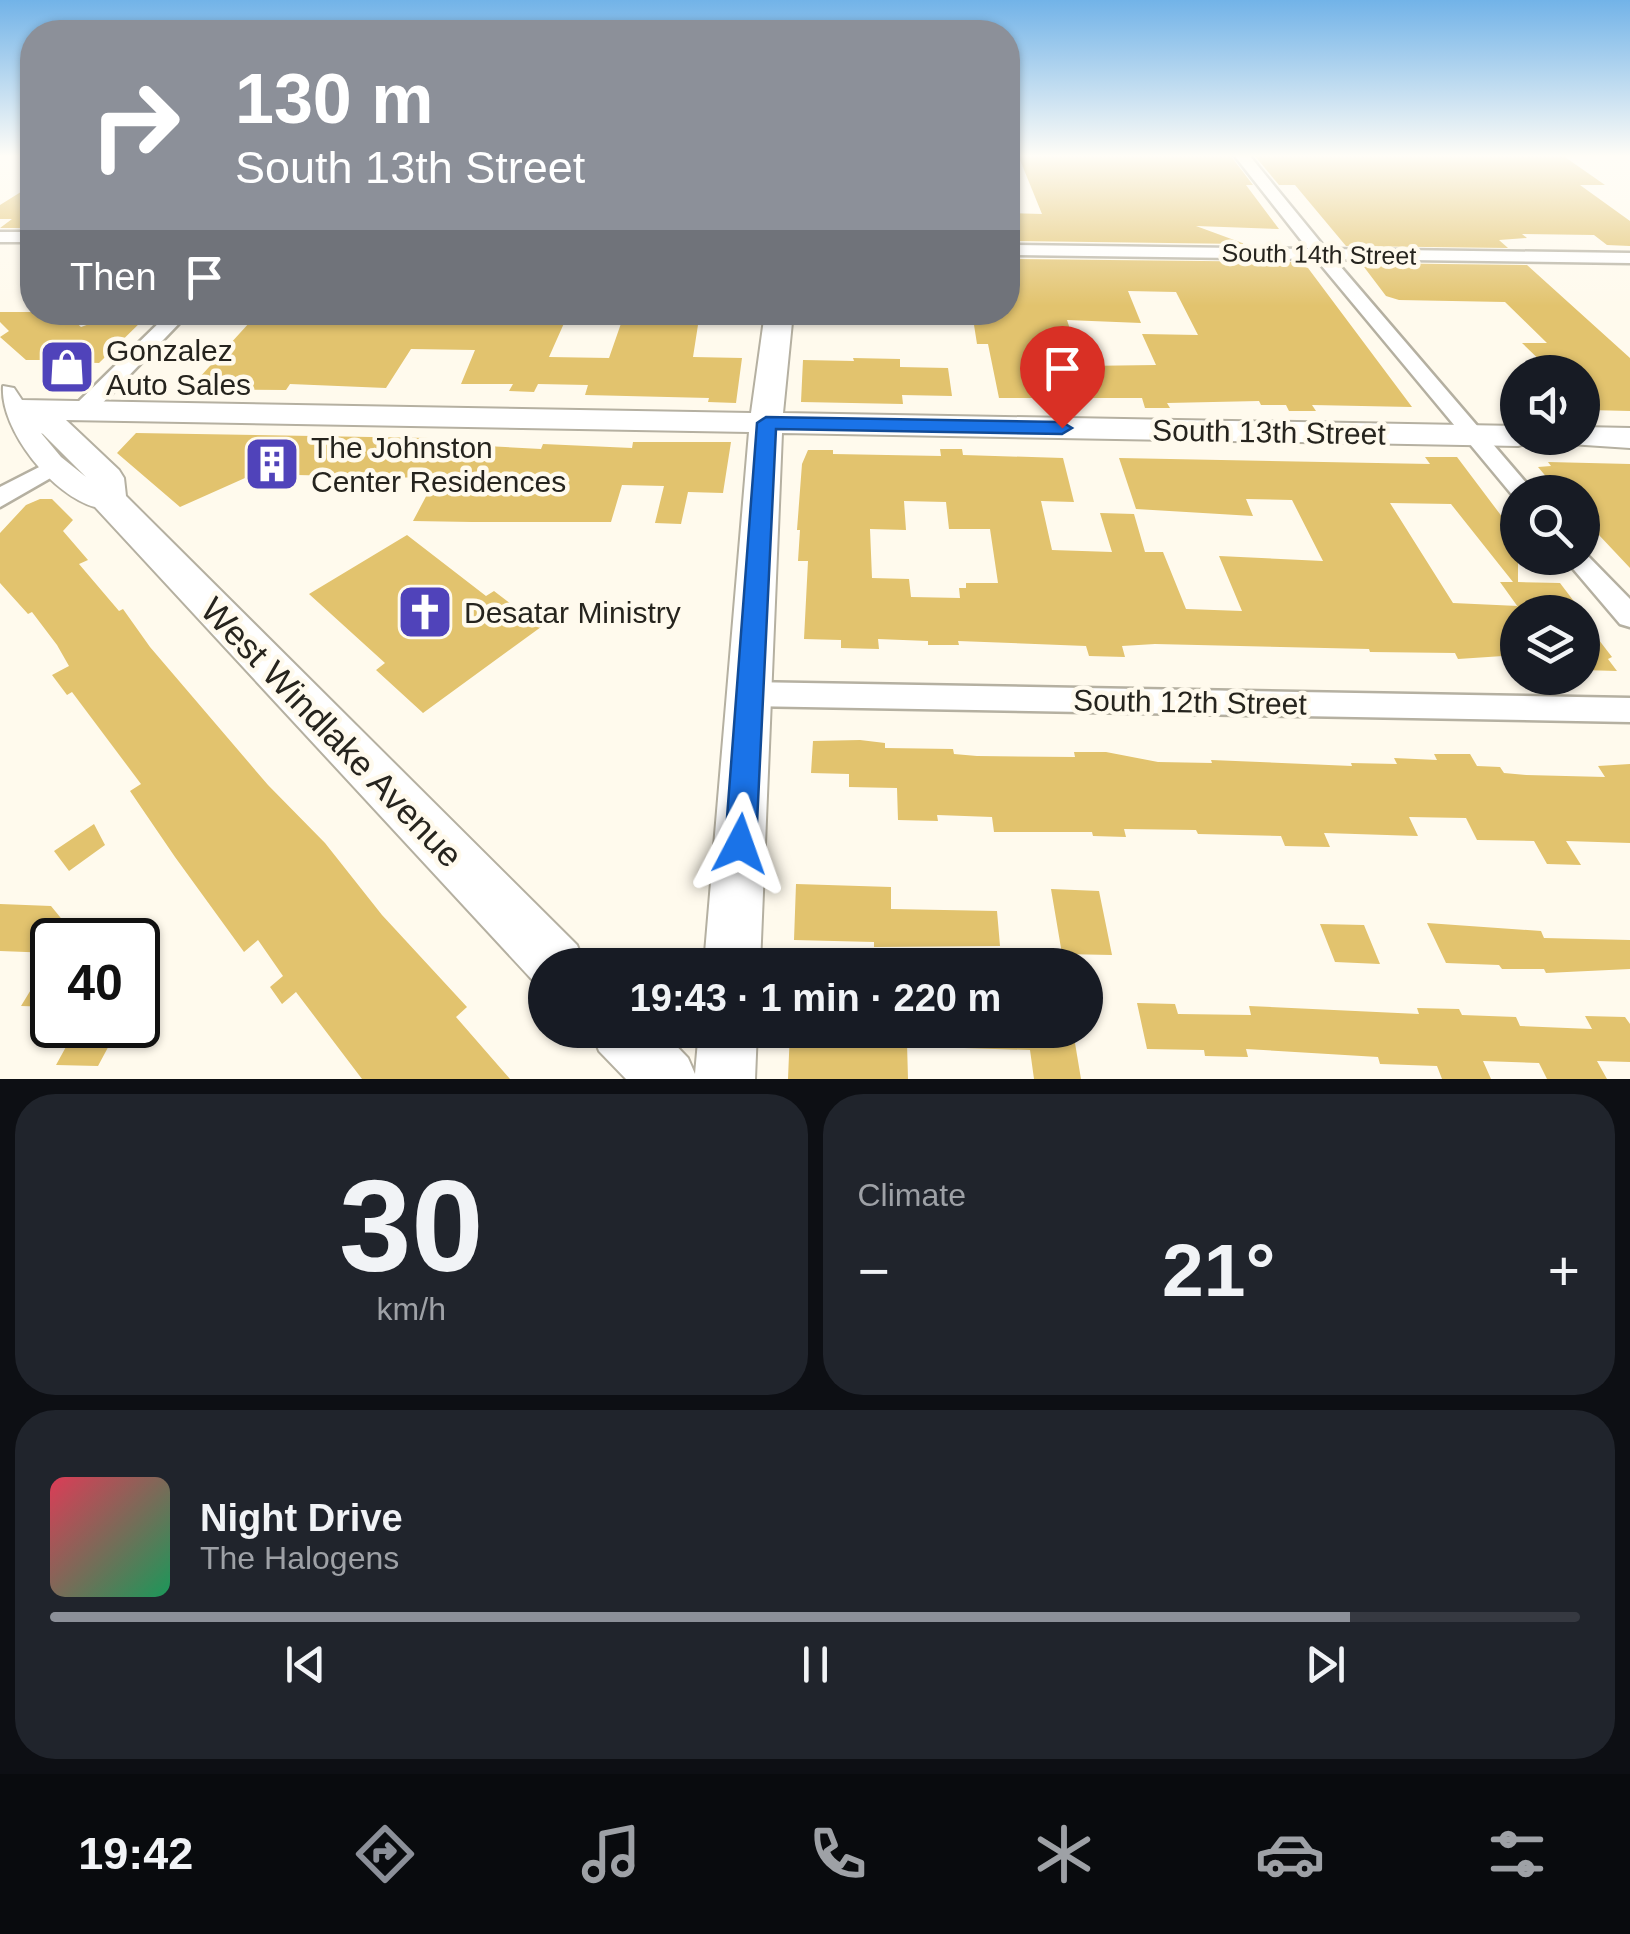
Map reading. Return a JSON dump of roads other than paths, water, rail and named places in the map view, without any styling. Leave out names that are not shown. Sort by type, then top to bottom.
[{"type":"street","points":[[1282,205],[1507,475]]},
{"type":"street","name":"South 14th Street","points":[[1020,250],[1630,258]]},
{"type":"street","points":[[82,411],[168,325]]},
{"type":"street","points":[[733,948],[766,423],[777,325]]},
{"type":"street","name":"South 13th Street","points":[[5,403],[82,411],[1500,436]]},
{"type":"street","name":"West Windlake Avenue","points":[[5,403],[53,467],[79,493],[108,500],[541,948]]},
{"type":"street","name":"West Windlake Avenue","points":[[5,403],[54,428],[70,442],[107,478],[108,500]]},
{"type":"street","points":[[1600,437],[1630,438]]},
{"type":"street","points":[[0,498],[53,467]]},
{"type":"street","points":[[1593,575],[1630,617]]},
{"type":"street","name":"South 12th Street","points":[[750,694],[1630,710]]},
{"type":"street","points":[[637,1048],[667,1079]]},
{"type":"street","points":[[725,1079],[727,1048]]},
{"type":"place","name":"Gonzalez Auto Sales","points":[[67,367]]},
{"type":"place","name":"The Johnston Center Residences","points":[[272,464]]},
{"type":"place","name":"Desatar Ministry","points":[[425,612]]}]
